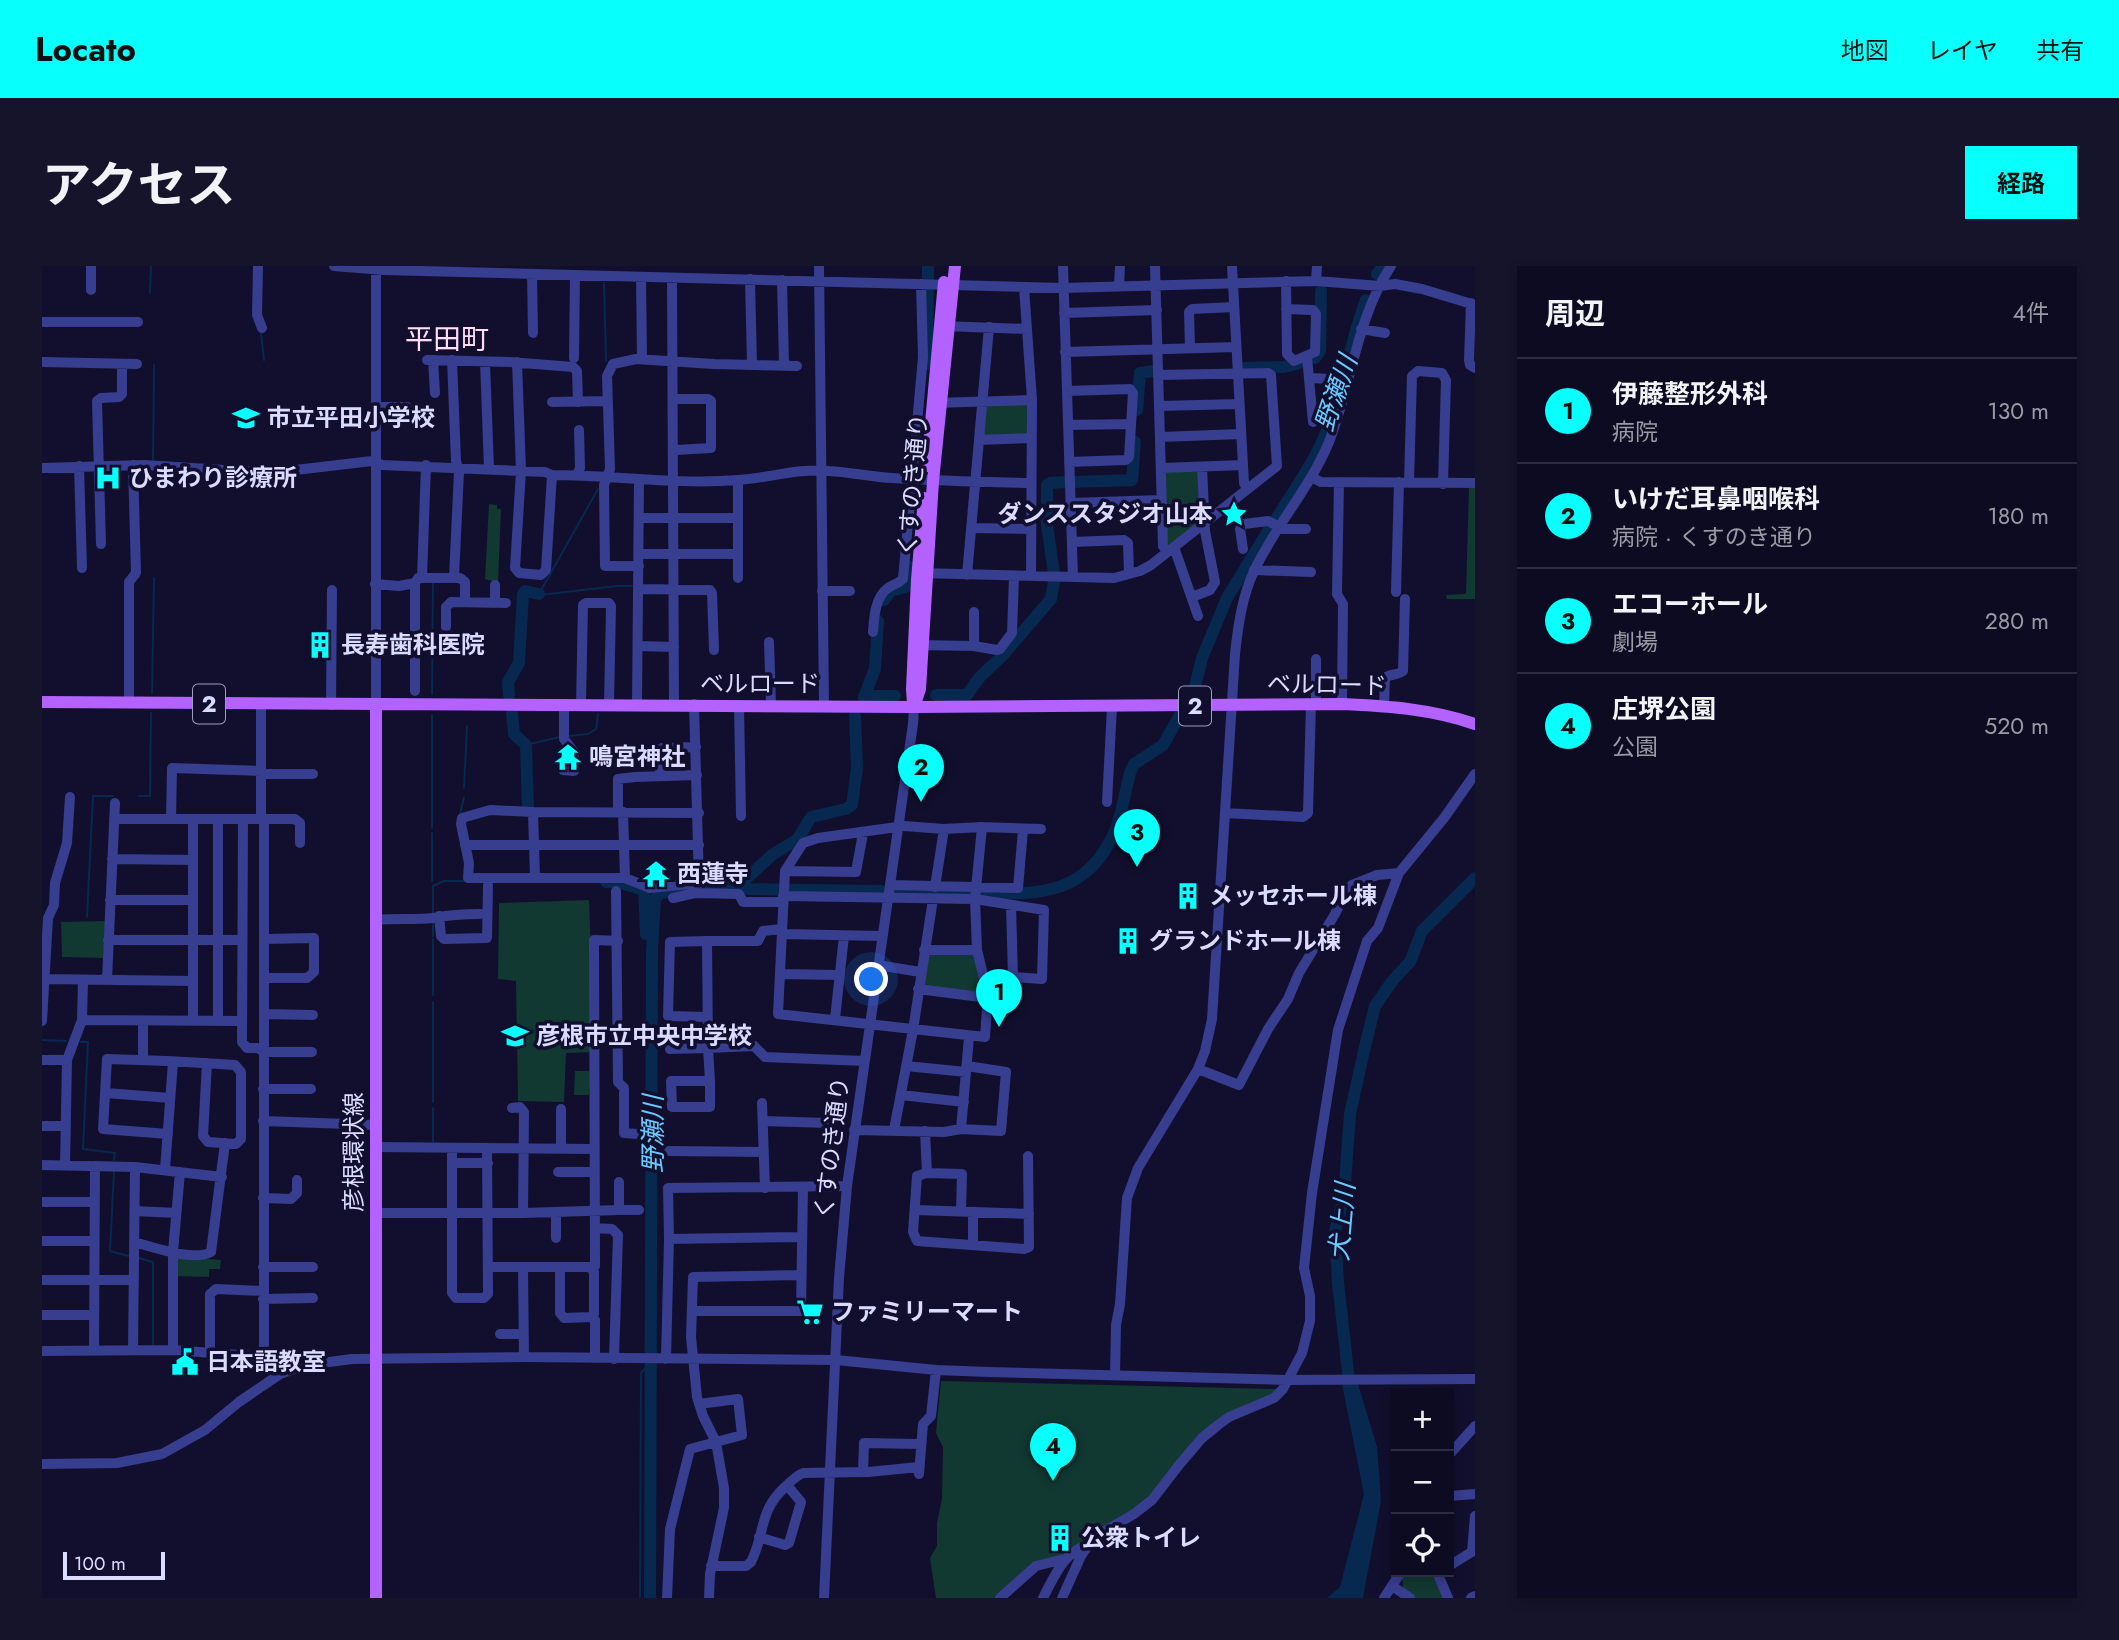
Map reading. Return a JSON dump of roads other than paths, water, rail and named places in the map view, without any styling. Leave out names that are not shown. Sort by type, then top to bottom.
[{"type":"main road","name":"くすのき通り","points":[[914,707],[912,689],[918,645],[922,574],[921,479],[937,402],[948,285],[946,266]]},
{"type":"main road","name":"くすのき通り","points":[[948,285],[954,266]]},
{"type":"main road","name":"ベルロード","points":[[42,702],[914,707],[1342,704],[1384,705],[1437,712],[1475,724]]},
{"type":"main road","name":"彦根環状線","points":[[376,705],[376,1598]]},
{"type":"street","points":[[91,266],[91,290]]},
{"type":"street","points":[[258,266],[257,315],[262,328]]},
{"type":"street","points":[[334,266],[641,277],[658,272],[672,278],[1063,288],[1286,281],[1380,286],[1395,284],[1473,304],[1469,360],[1470,365],[1475,368]]},
{"type":"street","points":[[717,266],[717,279]]},
{"type":"street","points":[[819,266],[824,705]]},
{"type":"street","points":[[1063,266],[1073,578]]},
{"type":"street","points":[[1119,286],[1120,266]]},
{"type":"street","points":[[1155,266],[1163,546],[1170,550],[1198,616]]},
{"type":"street","points":[[1232,266],[1244,483],[1247,489]]},
{"type":"street","points":[[1316,281],[1317,266]]},
{"type":"street","points":[[1115,1375],[1116,1325],[1129,1190],[1138,1168],[1198,1069],[1212,1019],[1238,626],[1254,570],[1311,477],[1336,424],[1361,329],[1391,266]]},
{"type":"street","points":[[376,267],[376,705]]},
{"type":"street","points":[[532,274],[533,333]]},
{"type":"street","points":[[575,275],[575,358]]},
{"type":"street","points":[[641,277],[642,359]]},
{"type":"street","points":[[672,278],[675,450],[674,704]]},
{"type":"street","points":[[750,279],[752,365]]},
{"type":"street","points":[[782,280],[784,365]]},
{"type":"street","points":[[1286,281],[1286,309],[1287,354],[1294,360],[1307,357],[1317,348],[1317,314],[1313,310],[1286,309]]},
{"type":"street","points":[[873,632],[874,611],[885,589],[903,579],[921,479],[925,284]]},
{"type":"street","points":[[1024,287],[1032,400],[1031,576]]},
{"type":"street","points":[[1190,348],[1188,312],[1192,309],[1234,307]]},
{"type":"street","points":[[1064,313],[1157,310]]},
{"type":"street","points":[[42,322],[138,321]]},
{"type":"street","points":[[944,326],[1027,329]]},
{"type":"street","points":[[967,575],[989,327]]},
{"type":"street","points":[[1361,329],[1385,333]]},
{"type":"street","points":[[1065,352],[1236,346]]},
{"type":"street","points":[[1307,357],[1312,422]]},
{"type":"street","points":[[639,566],[601,566],[604,485],[610,469],[607,376],[612,364],[642,359],[797,366]]},
{"type":"street","points":[[435,393],[430,360],[517,362],[573,368],[577,371],[578,402]]},
{"type":"street","points":[[452,360],[459,472],[454,577]]},
{"type":"street","points":[[42,362],[137,364]]},
{"type":"street","points":[[485,362],[489,469]]},
{"type":"street","points":[[517,362],[521,471],[515,568],[519,573],[541,575],[546,570],[552,475]]},
{"type":"street","points":[[101,544],[97,401],[122,394],[122,364]]},
{"type":"street","points":[[1384,705],[1385,678],[1403,671],[1398,593],[1412,376],[1418,371],[1442,373],[1446,380],[1443,484]]},
{"type":"street","points":[[922,574],[1114,579],[1151,565],[1277,466],[1271,375],[1158,375]]},
{"type":"street","points":[[1310,378],[1332,379]]},
{"type":"street","points":[[1067,391],[1130,389],[1133,393],[1129,457],[1126,460],[1069,462]]},
{"type":"street","points":[[674,398],[708,398],[711,401],[711,447],[675,450]]},
{"type":"street","points":[[937,402],[1032,400]]},
{"type":"street","points":[[552,402],[608,401]]},
{"type":"street","points":[[1159,406],[1240,404]]},
{"type":"street","points":[[376,407],[407,407]]},
{"type":"street","points":[[1068,425],[1131,424]]},
{"type":"street","points":[[577,475],[580,468],[579,430]]},
{"type":"street","points":[[1160,437],[1241,434]]},
{"type":"street","points":[[979,440],[1031,438]]},
{"type":"street","points":[[42,468],[133,465],[271,473],[331,464],[376,462],[382,465],[545,472],[552,475],[639,480],[738,481],[786,472],[823,470],[921,479],[1031,483]]},
{"type":"street","points":[[129,703],[129,582],[136,573],[133,465]]},
{"type":"street","points":[[1161,468],[1243,465]]},
{"type":"street","points":[[79,466],[82,568]]},
{"type":"street","points":[[415,691],[415,645],[426,466]]},
{"type":"street","points":[[1192,597],[1210,590],[1215,582],[1204,523],[1202,467]]},
{"type":"street","points":[[1311,477],[1321,482],[1475,483]]},
{"type":"street","points":[[637,705],[639,480]]},
{"type":"street","points":[[738,481],[738,578]]},
{"type":"street","points":[[1339,482],[1337,594],[1343,604],[1342,704]]},
{"type":"street","points":[[1070,503],[1161,500]]},
{"type":"street","points":[[639,519],[738,518]]},
{"type":"street","points":[[1242,549],[1240,529],[1244,524],[1268,521],[1279,527],[1306,529]]},
{"type":"street","points":[[971,528],[1031,530]]},
{"type":"street","points":[[1072,542],[1124,540],[1128,543],[1129,574]]},
{"type":"street","points":[[639,554],[738,554]]},
{"type":"street","points":[[1254,570],[1311,572]]},
{"type":"street","points":[[918,645],[974,646],[997,650],[1012,635],[1014,576]]},
{"type":"street","points":[[375,584],[399,586],[419,580],[460,578],[465,582],[465,602]]},
{"type":"street","points":[[446,627],[446,607],[451,602],[500,603],[495,585]]},
{"type":"street","points":[[639,589],[709,590],[712,593],[714,650]]},
{"type":"street","points":[[331,705],[332,590]]},
{"type":"street","points":[[822,591],[850,591]]},
{"type":"street","points":[[581,704],[583,604],[586,603],[608,603],[611,606],[609,704]]},
{"type":"street","points":[[974,612],[974,646]]},
{"type":"street","points":[[769,642],[771,705]]},
{"type":"street","points":[[376,645],[415,645]]},
{"type":"street","points":[[638,646],[674,647]]},
{"type":"street","points":[[1226,813],[1303,817],[1308,813],[1316,659]]},
{"type":"street","points":[[563,770],[574,771],[574,752],[564,739],[564,704]]},
{"type":"street","points":[[694,704],[698,775],[699,813],[699,883],[650,888],[625,878],[468,878],[469,863],[462,818],[490,810],[699,813]]},
{"type":"street","points":[[261,705],[265,978],[263,1295],[268,1357],[280,1374]]},
{"type":"street","points":[[739,705],[741,816]]},
{"type":"street","name":"くすのき通り","points":[[824,1598],[835,1360],[847,1186],[914,707]]},
{"type":"street","points":[[1107,802],[1112,707]]},
{"type":"street","points":[[660,776],[659,751],[662,748],[696,747]]},
{"type":"street","points":[[158,767],[313,774]]},
{"type":"street","points":[[171,819],[172,768]]},
{"type":"street","points":[[1062,1598],[1081,1556],[1098,1535],[1152,1500],[1179,1465],[1218,1425],[1229,1417],[1275,1398],[1283,1389],[1302,1353],[1310,1321],[1310,1296],[1304,1268],[1311,1193],[1338,1030],[1367,941],[1378,928],[1399,873],[1444,818],[1475,774]]},
{"type":"street","points":[[625,878],[618,779],[698,775]]},
{"type":"street","points":[[42,1021],[48,918],[54,905],[57,873],[67,843],[70,797]]},
{"type":"street","points":[[107,980],[115,803]]},
{"type":"street","points":[[533,812],[535,877]]},
{"type":"street","points":[[114,819],[295,819],[300,823],[300,843]]},
{"type":"street","points":[[193,820],[193,1021]]},
{"type":"street","points":[[218,820],[218,1021]]},
{"type":"street","points":[[243,820],[242,1042],[247,1048],[258,1048],[264,1052],[313,1052]]},
{"type":"street","points":[[982,827],[975,893],[977,950],[988,998],[985,1037],[778,1014],[785,871],[803,843],[818,838],[898,827],[944,829],[982,827],[1041,829]]},
{"type":"street","points":[[935,887],[944,829]]},
{"type":"street","points":[[673,898],[695,894],[739,894],[743,902],[783,894],[933,899],[1018,888],[1023,830]]},
{"type":"street","points":[[785,871],[856,872],[863,833]]},
{"type":"street","points":[[465,845],[699,845]]},
{"type":"street","points":[[112,859],[193,860]]},
{"type":"street","points":[[1198,1069],[1239,1085],[1268,1029],[1288,999],[1298,973],[1345,893],[1352,885],[1377,874],[1399,873]]},
{"type":"street","points":[[890,885],[935,887],[975,893],[1011,905],[1044,910],[1042,979],[1013,977],[1011,905]]},
{"type":"street","points":[[439,916],[441,936],[444,939],[487,938],[488,886]]},
{"type":"street","points":[[616,891],[618,1082],[624,1088],[624,1133],[638,1134]]},
{"type":"street","points":[[894,1130],[933,899]]},
{"type":"street","points":[[110,900],[193,900]]},
{"type":"street","points":[[375,920],[480,914]]},
{"type":"street","points":[[707,1017],[668,1016],[670,942],[758,941],[763,930],[882,936]]},
{"type":"street","points":[[835,1019],[844,936]]},
{"type":"street","points":[[264,939],[314,938],[314,972],[307,978],[265,978]]},
{"type":"street","points":[[108,940],[242,940]]},
{"type":"street","points":[[592,1269],[595,1266],[593,1149],[597,1083],[594,940],[618,941]]},
{"type":"street","points":[[707,941],[710,1081]]},
{"type":"street","points":[[924,950],[977,950]]},
{"type":"street","points":[[878,965],[920,972]]},
{"type":"street","points":[[780,974],[839,975]]},
{"type":"street","points":[[44,979],[193,981]]},
{"type":"street","points":[[65,1165],[67,1060],[82,1020],[83,981]]},
{"type":"street","points":[[918,989],[988,998]]},
{"type":"street","points":[[595,1012],[618,1012]]},
{"type":"street","points":[[265,1014],[313,1015]]},
{"type":"street","points":[[82,1020],[242,1021]]},
{"type":"street","points":[[142,1021],[143,1060]]},
{"type":"street","points":[[961,1129],[969,1037]]},
{"type":"street","points":[[670,1049],[754,1046],[765,1056],[864,1062]]},
{"type":"street","points":[[168,1134],[103,1129],[107,1059],[208,1063],[235,1065],[242,1072],[241,1139],[236,1144],[208,1142],[202,1136],[208,1063]]},
{"type":"street","points":[[42,1060],[67,1060]]},
{"type":"street","points":[[165,1169],[173,1062]]},
{"type":"street","points":[[854,1130],[1001,1131],[1006,1072],[906,1066]]},
{"type":"street","points":[[597,1083],[618,1082]]},
{"type":"street","points":[[263,1088],[312,1089]]},
{"type":"street","points":[[106,1093],[170,1098]]},
{"type":"street","points":[[901,1094],[964,1102]]},
{"type":"street","points":[[762,1103],[765,1188]]},
{"type":"street","points":[[512,1108],[520,1107],[524,1112],[523,1213]]},
{"type":"street","points":[[561,1108],[561,1149]]},
{"type":"street","points":[[263,1121],[375,1125]]},
{"type":"street","points":[[763,1121],[828,1123]]},
{"type":"street","points":[[42,1126],[66,1126]]},
{"type":"street","points":[[925,1131],[927,1173]]},
{"type":"street","points":[[134,1242],[173,1252],[204,1256],[211,1252],[225,1143]]},
{"type":"street","points":[[375,1147],[593,1149]]},
{"type":"street","points":[[487,1149],[488,1163],[488,1294],[484,1298],[456,1298],[452,1293],[452,1158],[488,1163]]},
{"type":"street","points":[[669,1151],[764,1152]]},
{"type":"street","points":[[961,1211],[962,1174],[927,1173],[918,1177],[913,1232],[918,1241],[1024,1249],[1028,1247],[1028,1156]]},
{"type":"street","points":[[42,1166],[135,1167],[222,1177]]},
{"type":"street","points":[[94,1350],[95,1166]]},
{"type":"street","points":[[133,1350],[135,1167]]},
{"type":"street","points":[[173,1350],[173,1252],[180,1171]]},
{"type":"street","points":[[558,1172],[594,1172]]},
{"type":"street","points":[[263,1198],[291,1199],[297,1193],[297,1180]]},
{"type":"street","points":[[619,1182],[619,1210]]},
{"type":"street","points":[[663,1359],[669,1239],[668,1188],[847,1186]]},
{"type":"street","points":[[692,1311],[801,1311],[803,1188]]},
{"type":"street","points":[[42,1202],[95,1202]]},
{"type":"street","points":[[135,1210],[176,1213]]},
{"type":"street","points":[[376,1213],[639,1210]]},
{"type":"street","points":[[916,1210],[1029,1214]]},
{"type":"street","points":[[556,1212],[556,1238]]},
{"type":"street","points":[[973,1212],[973,1245]]},
{"type":"street","points":[[595,1228],[612,1229],[618,1234],[614,1359]]},
{"type":"street","points":[[669,1239],[802,1237]]},
{"type":"street","points":[[42,1241],[94,1241]]},
{"type":"street","points":[[263,1267],[313,1267]]},
{"type":"street","points":[[488,1267],[592,1269]]},
{"type":"street","points":[[523,1268],[524,1357]]},
{"type":"street","points":[[560,1268],[560,1313],[564,1318],[592,1316]]},
{"type":"street","points":[[592,1269],[592,1316],[595,1320],[596,1358]]},
{"type":"street","points":[[709,1598],[711,1566],[724,1507],[723,1478],[716,1442],[699,1404],[693,1360],[693,1277],[801,1275]]},
{"type":"street","points":[[42,1280],[134,1280]]},
{"type":"street","points":[[209,1353],[210,1294],[216,1289],[313,1298]]},
{"type":"street","points":[[42,1315],[94,1315]]},
{"type":"street","points":[[500,1334],[523,1334]]},
{"type":"street","points":[[42,1350],[173,1350],[303,1357],[315,1364]]},
{"type":"street","points":[[42,1464],[117,1463],[162,1454],[205,1430],[255,1390],[280,1374],[315,1364],[376,1358],[835,1360],[936,1370],[1286,1380],[1475,1380]]},
{"type":"street","points":[[711,1566],[746,1566],[754,1555],[772,1499],[803,1473],[919,1471],[923,1424],[932,1416],[936,1370]]},
{"type":"street","points":[[667,1598],[670,1529],[690,1449],[742,1435],[737,1399],[699,1404]]},
{"type":"street","points":[[1453,1451],[1475,1426]]},
{"type":"street","points":[[863,1472],[864,1443],[920,1444]]},
{"type":"street","points":[[759,1537],[785,1545],[789,1543],[801,1502],[787,1485]]},
{"type":"street","points":[[1454,1496],[1475,1494]]},
{"type":"street","points":[[1454,1563],[1474,1551],[1475,1516]]},
{"type":"street","points":[[1043,1598],[1064,1559],[1076,1548],[1090,1544]]},
{"type":"street","points":[[1000,1598],[1036,1566],[1064,1559]]},
{"type":"street","points":[[1440,1577],[1448,1598]]},
{"type":"street","points":[[1384,1598],[1396,1591],[1410,1598]]},
{"type":"water","points":[[1342,1384],[1358,1384],[1377,1447],[1381,1501],[1363,1598],[1327,1598],[1340,1587],[1364,1494]]},
{"type":"waterway","points":[[150,293],[151,266]]},
{"type":"waterway","points":[[927,364],[928,266]]},
{"type":"waterway","name":"野瀬川","points":[[1377,274],[1383,266]]},
{"type":"waterway","points":[[604,283],[606,361]]},
{"type":"waterway","points":[[1315,358],[1320,351],[1321,291]]},
{"type":"waterway","name":"野瀬川","points":[[1276,519],[1310,465],[1327,430],[1366,300]]},
{"type":"waterway","points":[[261,333],[264,360]]},
{"type":"waterway","points":[[1242,368],[1284,367],[1300,363]]},
{"type":"waterway","points":[[153,462],[154,365]]},
{"type":"waterway","points":[[1137,410],[1140,373],[1154,371]]},
{"type":"waterway","points":[[1073,482],[1132,480],[1135,442]]},
{"type":"waterway","points":[[1054,574],[1047,525],[1047,485],[1066,482]]},
{"type":"waterway","points":[[539,594],[598,489]]},
{"type":"waterway","name":"野瀬川","points":[[1193,695],[1202,658],[1227,598],[1270,528]]},
{"type":"waterway","points":[[884,600],[891,591],[905,587],[908,566]]},
{"type":"waterway","points":[[152,693],[154,578]]},
{"type":"waterway","points":[[936,695],[967,695],[979,678],[1003,655],[1051,599],[1054,581]]},
{"type":"waterway","points":[[432,694],[433,582]]},
{"type":"waterway","points":[[540,595],[632,586]]},
{"type":"waterway","points":[[509,695],[508,682],[519,663],[523,594],[525,591],[539,594]]},
{"type":"waterway","points":[[864,697],[875,669],[878,621]]},
{"type":"waterway","points":[[865,696],[895,696]]},
{"type":"waterway","points":[[139,796],[150,796],[151,713]]},
{"type":"waterway","points":[[512,714],[514,734],[526,745],[528,808]]},
{"type":"waterway","points":[[569,736],[588,734],[596,729],[598,714]]},
{"type":"waterway","points":[[432,715],[432,828]]},
{"type":"waterway","name":"野瀬川","points":[[896,892],[1034,892],[1067,884],[1082,875],[1096,862],[1112,837],[1134,764],[1163,745],[1180,715]]},
{"type":"waterway","points":[[736,888],[772,855],[798,839],[811,817],[846,809],[852,805],[857,768],[855,716]]},
{"type":"waterway","points":[[464,788],[467,726]]},
{"type":"waterway","points":[[527,747],[560,737]]},
{"type":"waterway","points":[[87,917],[93,796],[113,796]]},
{"type":"waterway","points":[[460,814],[464,798]]},
{"type":"waterway","points":[[432,833],[432,881]]},
{"type":"waterway","name":"犬上川","points":[[1350,1389],[1335,1231],[1344,1197],[1350,1114],[1375,1006],[1410,962],[1422,931],[1475,878]]},
{"type":"waterway","points":[[433,913],[433,886],[444,881],[464,881]]},
{"type":"waterway","points":[[606,882],[618,882],[644,890],[646,934]]},
{"type":"waterway","name":"野瀬川","points":[[650,1598],[652,951],[655,899],[660,893],[713,886],[881,891]]},
{"type":"waterway","points":[[433,923],[433,936]]},
{"type":"waterway","points":[[433,939],[433,995]]},
{"type":"waterway","points":[[433,1002],[433,1102]]},
{"type":"waterway","points":[[42,1040],[66,1041]]},
{"type":"waterway","points":[[81,1042],[88,1042],[83,1149],[115,1153],[114,1160]]},
{"type":"waterway","points":[[433,1108],[433,1142]]},
{"type":"waterway","points":[[114,1171],[110,1251],[129,1256]]},
{"type":"waterway","points":[[139,1258],[153,1262],[153,1344]]},
{"type":"waterway","points":[[640,1598],[641,1373],[651,1362]]},
{"type":"place","name":"市立平田小学校","points":[[246,418]]},
{"type":"place","name":"ひまわり診療所","points":[[108,478]]},
{"type":"place","name":"ダンススタジオ山本","points":[[1234,514]]},
{"type":"place","name":"長寿歯科医院","points":[[320,645]]},
{"type":"place","name":"鳴宮神社","points":[[568,757]]},
{"type":"place","name":"いけだ耳鼻咽喉科","points":[[921,802]]},
{"type":"place","name":"エコーホール","points":[[1137,867]]},
{"type":"place","name":"西蓮寺","points":[[656,874]]},
{"type":"place","name":"メッセホール棟","points":[[1188,896]]},
{"type":"place","name":"グランドホール棟","points":[[1128,941]]},
{"type":"place","name":"伊藤整形外科","points":[[999,1027]]},
{"type":"place","name":"彦根市立中央中学校","points":[[515,1036]]},
{"type":"place","name":"ファミリーマート","points":[[810,1312]]},
{"type":"place","name":"日本語教室","points":[[185,1362]]},
{"type":"place","name":"庄堺公園","points":[[1053,1481]]},
{"type":"place","name":"公衆トイレ","points":[[1060,1538]]},
{"type":"district","name":"平田町","points":[[447,339]]}]
